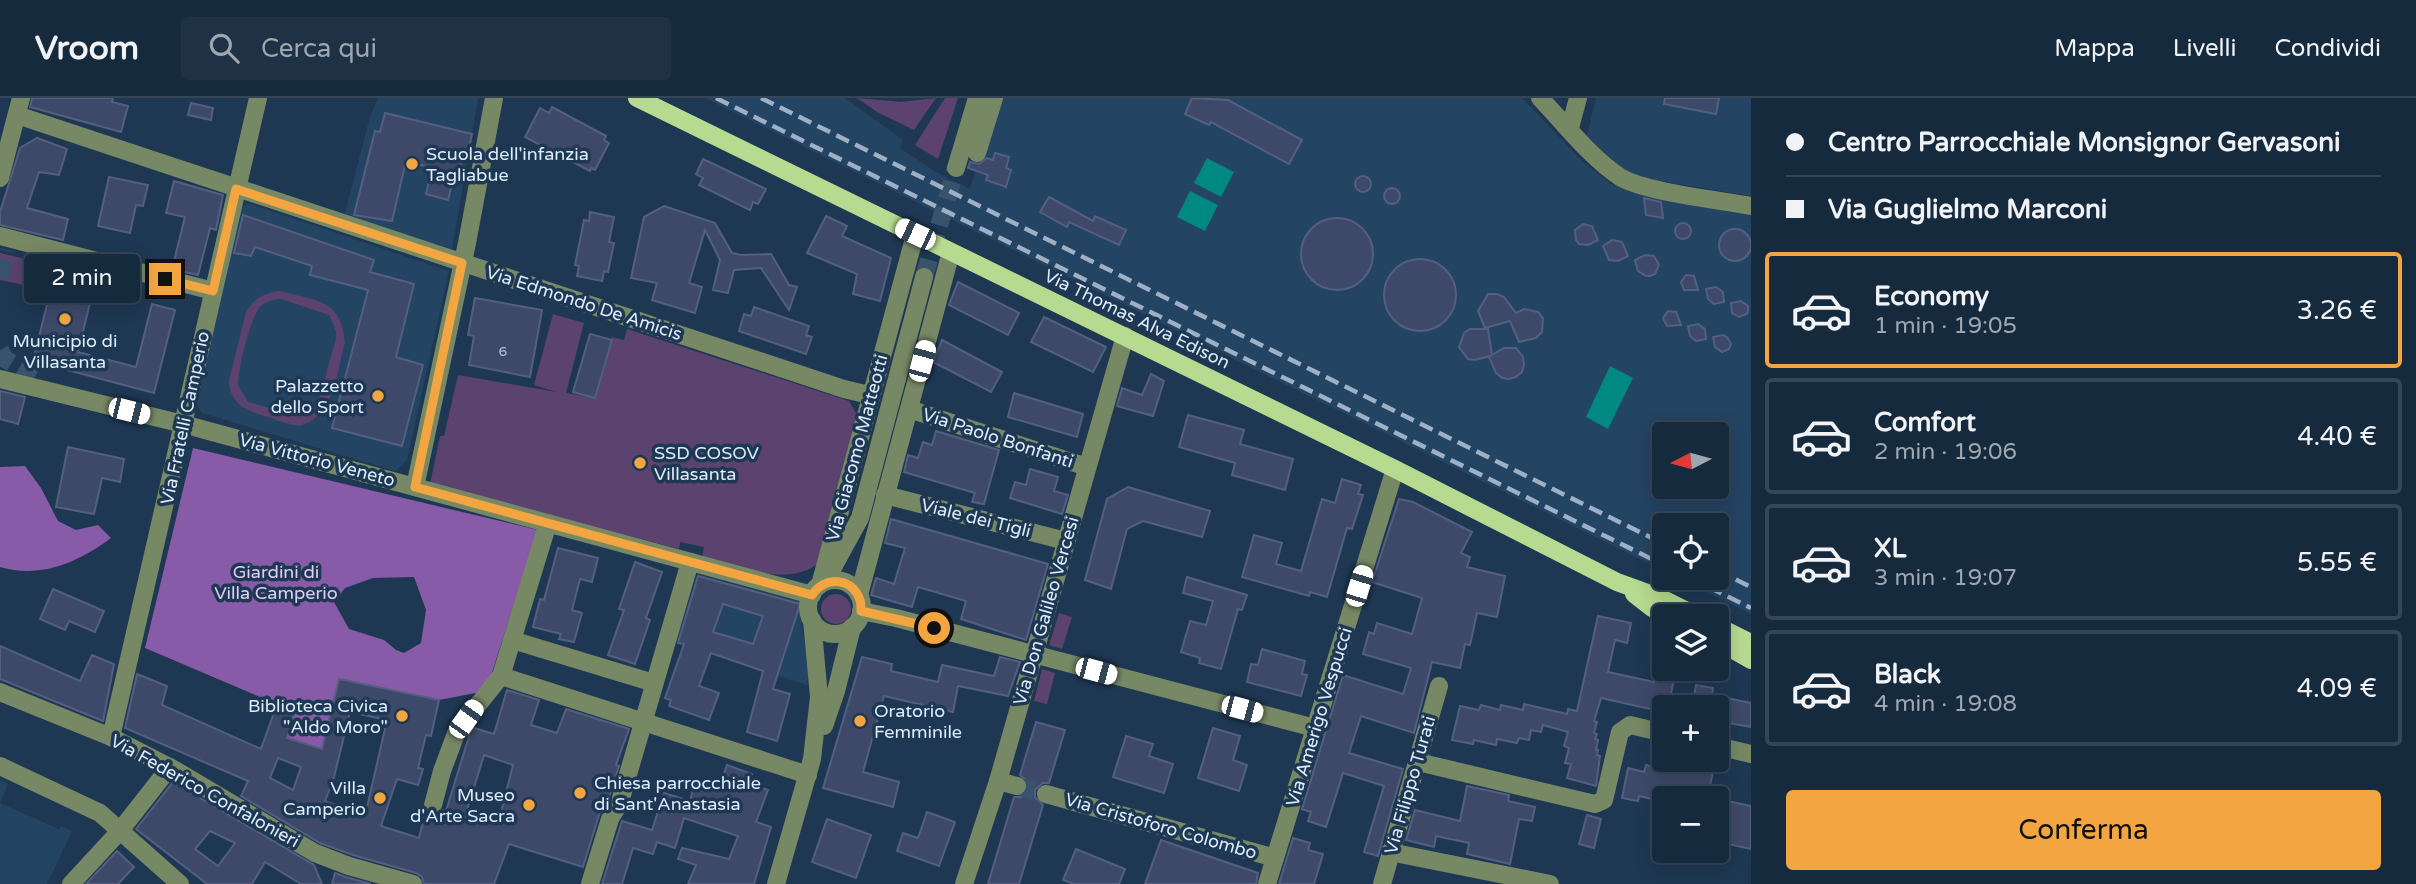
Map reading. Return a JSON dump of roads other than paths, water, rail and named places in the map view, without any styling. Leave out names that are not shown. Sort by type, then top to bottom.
[{"type":"main road","name":"Via Thomas Alva Edison","points":[[637,98],[1395,469],[1617,582],[1673,604]]},
{"type":"main road","name":"Via Thomas Alva Edison","points":[[1617,582],[1652,608]]},
{"type":"main road","points":[[1729,632],[1751,643]]},
{"type":"main road","points":[[1729,648],[1751,660]]},
{"type":"street","name":"Via Fratelli Camperio","points":[[111,737],[258,98]]},
{"type":"street","points":[[415,487],[494,98]]},
{"type":"street","points":[[956,168],[977,98]]},
{"type":"street","points":[[977,153],[994,98]]},
{"type":"street","points":[[1539,98],[1604,164],[1622,178],[1647,187],[1751,206]]},
{"type":"street","points":[[1570,128],[1578,98]]},
{"type":"street","name":"Via Edmondo De Amicis","points":[[19,107],[236,189],[844,389],[865,394],[873,391]]},
{"type":"street","points":[[0,178],[19,107]]},
{"type":"street","name":"Via Giacomo Matteotti","points":[[816,590],[915,234]]},
{"type":"street","points":[[4,243],[61,251],[213,291]]},
{"type":"street","name":"Via Giacomo Matteotti","points":[[776,884],[810,767],[836,691],[951,252]]},
{"type":"street","name":"Via Giacomo Matteotti","points":[[857,611],[860,518],[924,276]]},
{"type":"street","name":"Via Don Galileo Vercesi","points":[[964,884],[998,781],[1125,336]]},
{"type":"street","name":"Via Vittorio Veneto","points":[[0,379],[183,424],[690,562],[816,590]]},
{"type":"street","points":[[42,381],[80,390],[87,393],[92,402]]},
{"type":"street","name":"Via Paolo Bonfanti","points":[[909,409],[1087,467]]},
{"type":"street","name":"Via Amerigo Vespucci","points":[[1267,884],[1395,469]]},
{"type":"street","name":"Viale dei Tigli","points":[[886,495],[1066,541]]},
{"type":"street","name":"Via Giacomo Matteotti","points":[[816,590],[832,571],[860,518]]},
{"type":"street","points":[[433,805],[457,731],[501,676],[548,523]]},
{"type":"street","points":[[590,884],[610,819],[620,802],[690,562]]},
{"type":"street","points":[[832,581],[841,581],[852,587],[857,611],[841,634],[830,634],[818,628],[808,609],[816,590],[832,581]]},
{"type":"street","points":[[857,611],[908,621],[1315,728]]},
{"type":"street","name":"Via Giacomo Matteotti","points":[[810,767],[819,685],[812,620]]},
{"type":"street","points":[[512,640],[654,683]]},
{"type":"street","points":[[501,676],[645,721],[810,767]]},
{"type":"street","name":"Via Filippo Turati","points":[[1382,884],[1439,686]]},
{"type":"street","name":"Via Federico Confalonieri","points":[[0,692],[111,737],[170,767],[315,853],[412,884]]},
{"type":"street","points":[[1418,762],[1595,804],[1604,800],[1620,732],[1630,725],[1652,730]]},
{"type":"street","points":[[1729,749],[1751,754]]},
{"type":"street","points":[[0,766],[93,810],[180,884]]},
{"type":"street","points":[[71,884],[119,832],[170,767]]},
{"type":"street","points":[[998,781],[1017,786]]},
{"type":"street","name":"Via Cristoforo Colombo","points":[[1046,794],[1275,858]]},
{"type":"street","points":[[1390,852],[1550,884]]},
{"type":"tunnel","points":[[924,277],[956,168]]},
{"type":"tunnel","points":[[0,277],[7,250]]},
{"type":"tunnel","points":[[0,350],[5,359],[42,381]]},
{"type":"tunnel","points":[[1017,786],[1046,794]]},
{"type":"railway","points":[[716,98],[1652,559]]},
{"type":"railway","points":[[761,98],[1652,538]]},
{"type":"railway","points":[[1729,576],[1751,587]]},
{"type":"railway","points":[[1714,590],[1751,608]]},
{"type":"place","name":"Scuola dell'infanzia Tagliabue","points":[[412,164]]},
{"type":"place","name":"Municipio di Villasanta","points":[[65,319]]},
{"type":"place","name":"Palazzetto dello Sport","points":[[378,396]]},
{"type":"place","name":"SSD COSOV Villasanta","points":[[640,463]]},
{"type":"place","name":"Biblioteca Civica \"Aldo Moro\"","points":[[402,716]]},
{"type":"place","name":"Oratorio Femminile","points":[[860,721]]},
{"type":"place","name":"Chiesa parrocchiale di Sant'Anastasia","points":[[580,793]]},
{"type":"place","name":"Villa Camperio","points":[[380,798]]},
{"type":"place","name":"Museo d'Arte Sacra","points":[[529,805]]},
{"type":"park label","name":"Giardini di Villa Camperio","points":[[276,582]]}]
